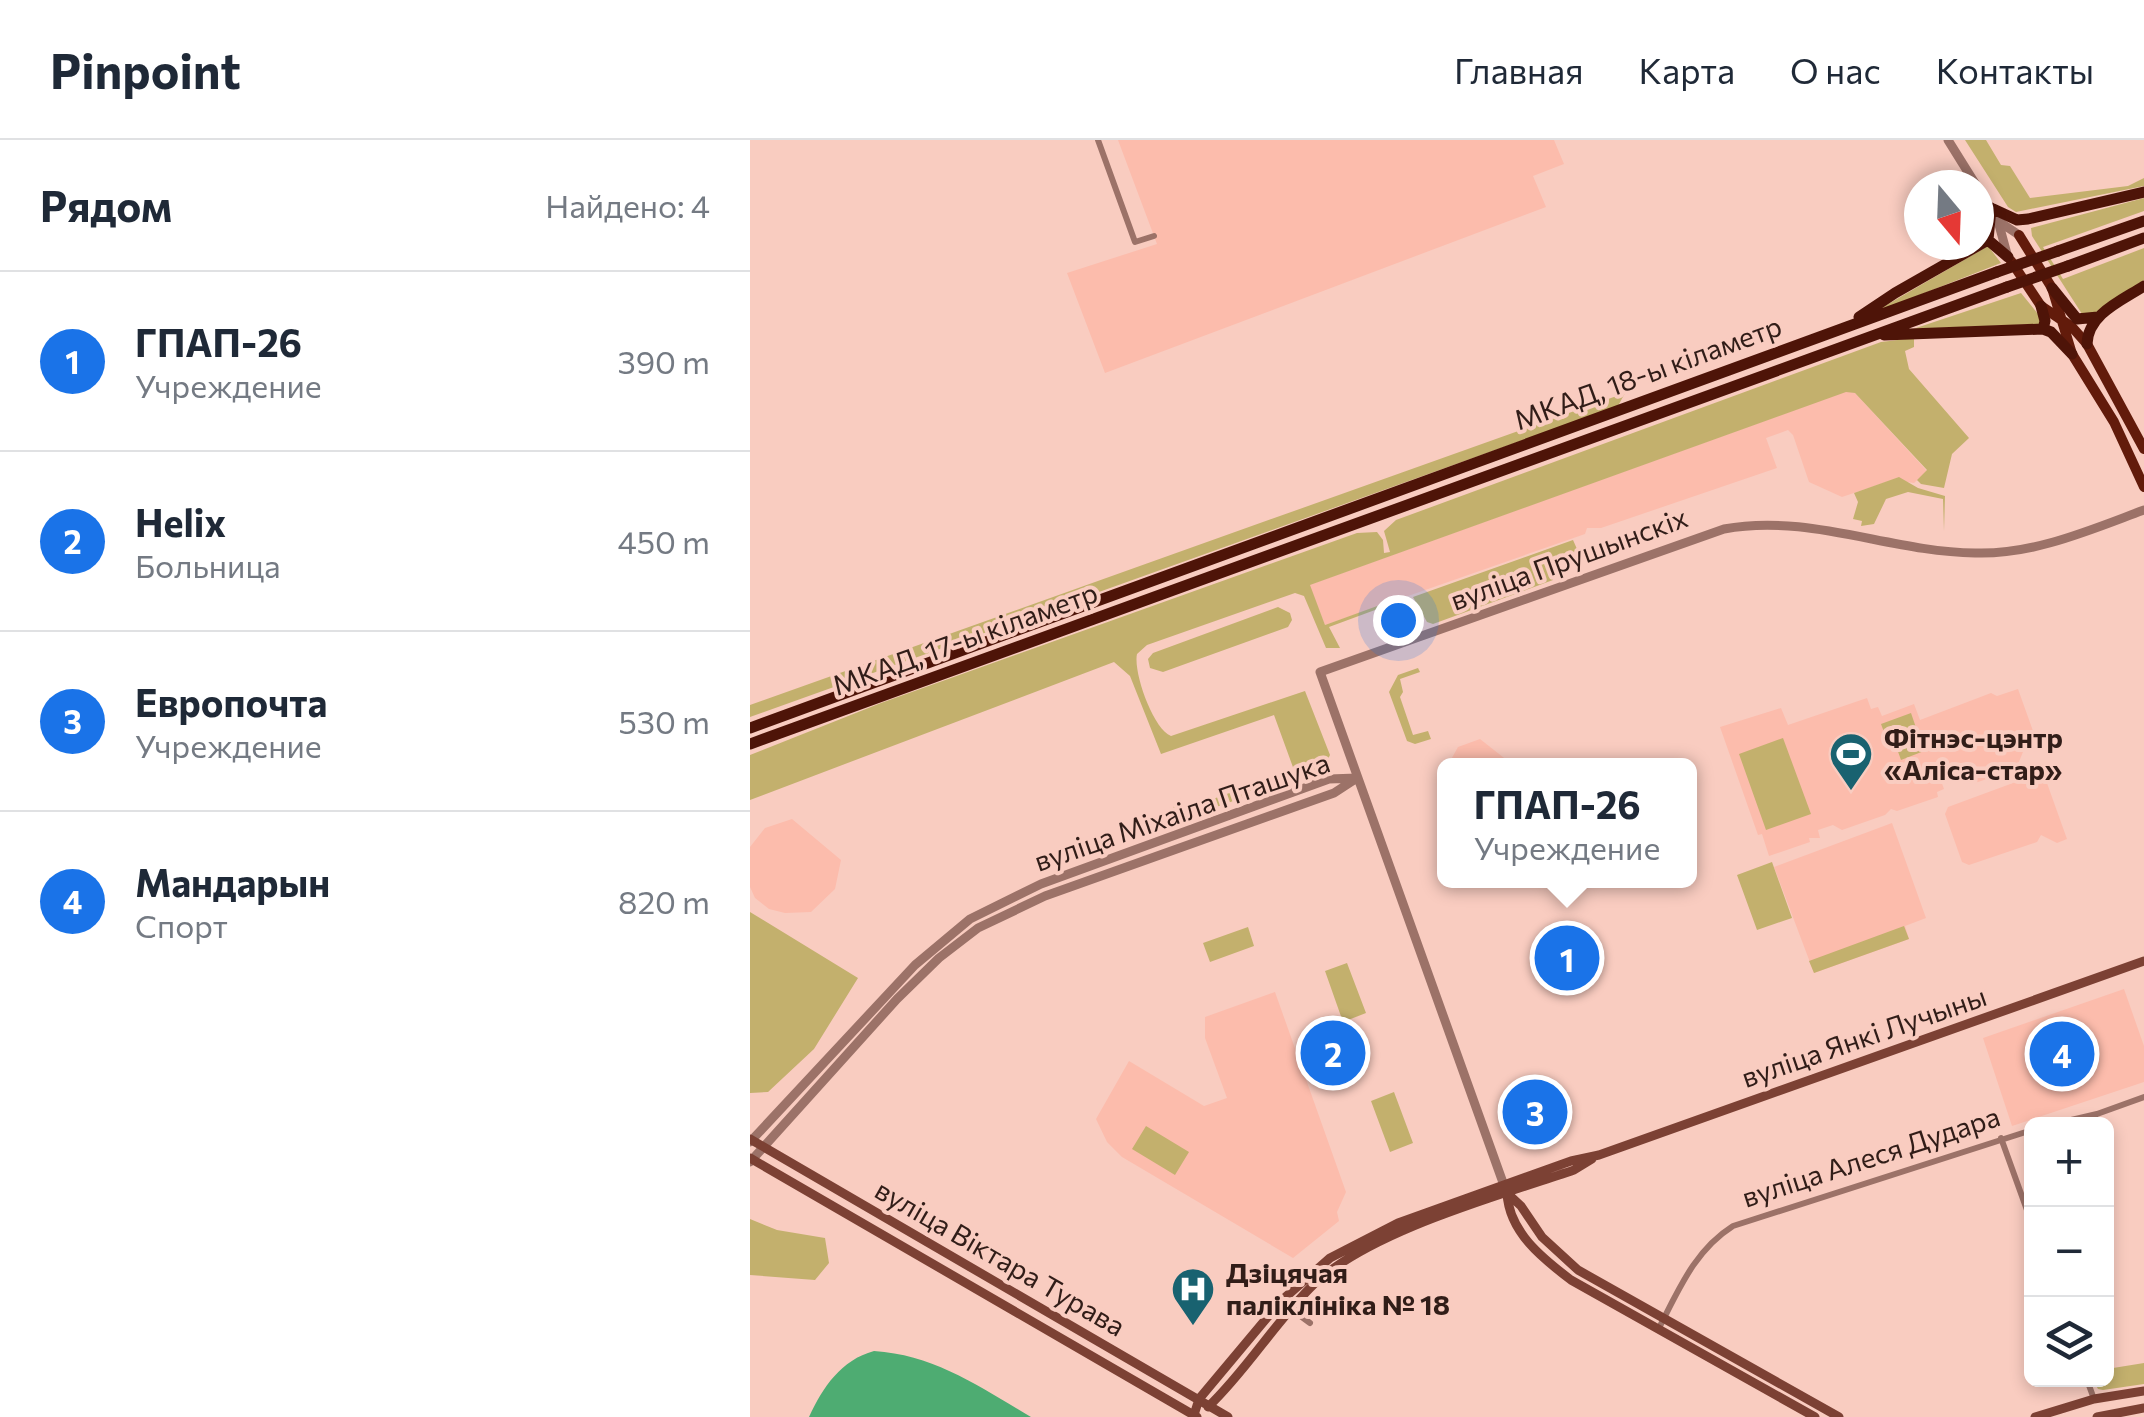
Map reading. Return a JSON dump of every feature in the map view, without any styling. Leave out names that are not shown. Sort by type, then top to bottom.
[{"type":"highway","points":[[1994,209],[2017,220],[2028,220],[2144,192]]},
{"type":"highway","points":[[2019,235],[2028,220]]},
{"type":"highway","name":"МКАД, 18-ы кіламетр","points":[[1195,574],[1828,333],[2144,221]]},
{"type":"highway","name":"МКАД, 18-ы кіламетр","points":[[1195,574],[2144,238]]},
{"type":"highway","points":[[1994,245],[2008,256]]},
{"type":"highway","points":[[1828,333],[1954,260]]},
{"type":"highway","points":[[2087,344],[2087,330],[2098,317],[2144,286]]},
{"type":"highway","points":[[2052,288],[2076,319],[2098,317]]},
{"type":"highway","points":[[2041,306],[2043,329]]},
{"type":"highway","points":[[1870,336],[2043,329],[2072,354]]},
{"type":"highway","name":"МКАД, 17-ы кіламетр","points":[[750,728],[1195,574]]},
{"type":"highway","name":"МКАД, 17-ы кіламетр","points":[[750,744],[1195,574]]},
{"type":"main road","points":[[2019,235],[2052,288],[2072,354],[2114,422],[2144,487]]},
{"type":"main road","points":[[2008,256],[2041,306],[2087,344],[2144,449]]},
{"type":"main road","name":"вуліца Янкі Лучыны","points":[[1195,1416],[1210,1406],[1316,1282],[1353,1255],[1506,1189],[2144,961]]},
{"type":"main road","name":"вуліца Віктара Турава","points":[[751,1140],[1228,1417]]},
{"type":"main road","name":"вуліца Віктара Турава","points":[[751,1160],[1195,1416]]},
{"type":"main road","points":[[1506,1189],[1542,1238],[1578,1270],[1816,1417]]},
{"type":"main road","name":"вуліца Янкі Лучыны","points":[[1195,1416],[1199,1399],[1281,1301],[1312,1271],[1350,1246],[1398,1223],[1506,1189]]},
{"type":"main road","points":[[1661,1323],[1839,1417]]},
{"type":"main road","points":[[2035,1417],[2094,1399],[2144,1391]]},
{"type":"main road","points":[[2097,1417],[2144,1408]]},
{"type":"street","points":[[1098,140],[1135,242],[1154,236]]},
{"type":"street","points":[[1948,140],[1967,170]]},
{"type":"street","points":[[1994,214],[2008,256]]},
{"type":"street","points":[[1998,221],[2019,235]]},
{"type":"street","name":"вуліца Прушынскіх","points":[[1506,1189],[1320,672],[1684,541],[1742,526],[1831,531],[1948,552],[1992,554],[2062,540],[2144,510]]},
{"type":"street","name":"вуліца Міхаіла Пташука","points":[[751,1140],[915,964],[970,919],[1041,884],[1328,779],[1357,778]]},
{"type":"street","name":"вуліца Міхаіла Пташука","points":[[751,1160],[897,1000],[939,958],[978,928],[1036,899],[1334,793],[1357,778]]},
{"type":"street","points":[[2083,1117],[2144,1097]]},
{"type":"street","name":"вуліца Алеся Дудара","points":[[1661,1323],[1694,1261],[1733,1226],[2024,1132]]},
{"type":"street","points":[[2001,1138],[2026,1207]]},
{"type":"street","points":[[1281,1301],[1310,1323]]},
{"type":"street","points":[[2089,1387],[2094,1399]]},
{"type":"shaded area","points":[[1118,140],[1554,140],[1564,164],[1533,176],[1546,207],[1105,373],[1067,273],[1157,244]]},
{"type":"shaded area","points":[[1965,140],[1986,140],[2001,165],[2010,166],[2030,198],[2128,186],[2144,178],[2144,186],[2016,212],[2008,207],[1994,185],[1994,170],[1984,170]]},
{"type":"shaded area","points":[[2144,198],[2144,211],[2043,247],[2063,279],[2144,248],[2144,280],[2092,315],[2082,314],[2032,236],[2031,228]]},
{"type":"shaded area","points":[[1994,254],[2001,263],[1871,314],[1964,260],[1994,260]]},
{"type":"shaded area","points":[[2021,293],[2042,319],[2041,324],[1913,329]]},
{"type":"shaded area","points":[[1914,338],[1914,347],[1905,351],[1909,369],[1969,438],[1952,454],[1944,488],[1921,484],[1917,480],[1927,470],[1855,393],[1846,392],[1310,585],[1325,625],[1402,597],[1329,627],[1340,648],[1326,648],[1304,596],[1295,593],[1147,645],[1137,654],[1146,699],[1158,723],[1171,736],[1305,691],[1330,755],[1323,769],[1174,822],[1173,807],[1182,804],[1185,809],[1294,770],[1274,715],[1161,754],[1130,676],[1114,662],[750,800],[750,755],[881,703],[1357,533],[1377,532],[1383,540],[1384,553],[1390,552],[1384,531],[1396,520],[1881,342]]},
{"type":"shaded area","points":[[1847,391],[1855,393],[1927,471],[1914,483],[1898,478],[1842,497],[1809,482],[1788,430],[1766,438],[1777,468],[1601,528],[1587,528],[1585,534],[1325,625],[1309,585]]},
{"type":"shaded area","points":[[1625,393],[1618,406],[750,717],[750,705]]},
{"type":"shaded area","points":[[1899,477],[1945,496],[1944,531],[1943,499],[1908,492],[1886,499],[1874,524],[1861,526],[1862,521],[1853,519],[1858,502],[1854,493]]},
{"type":"shaded area","points":[[1573,540],[1581,558],[1597,554],[1598,558],[1552,573],[1553,580],[1433,624],[1427,622],[1413,597]]},
{"type":"shaded area","points":[[1278,607],[1290,613],[1288,627],[1163,672],[1150,668],[1148,659],[1153,653]]},
{"type":"shaded area","points":[[1418,668],[1420,672],[1400,679],[1400,697],[1413,735],[1428,731],[1431,739],[1415,744],[1407,741],[1389,692],[1398,675]]},
{"type":"shaded area","points":[[2018,689],[2037,742],[2025,747],[2016,769],[1975,783],[1952,773],[1942,776],[1944,789],[1937,792],[1938,797],[1897,811],[1891,809],[1885,815],[1842,830],[1833,825],[1818,830],[1820,838],[1809,838],[1810,842],[1769,856],[1720,727],[1781,708],[1788,725],[1867,698],[1871,709],[1878,707],[1882,716],[1914,704],[1920,720],[1991,693],[1997,696]]},
{"type":"shaded area","points":[[1911,713],[1924,751],[1901,760],[1896,746],[1890,748],[1881,724]]},
{"type":"shaded area","points":[[1783,738],[1811,814],[1766,830],[1739,754]]},
{"type":"shaded area","points":[[1480,739],[1504,758],[1452,758],[1458,747]]},
{"type":"shaded area","points":[[2043,772],[2067,839],[2057,843],[2041,835],[2037,842],[1969,865],[1962,862],[1945,814],[1948,807]]},
{"type":"shaded area","points":[[792,819],[841,860],[835,889],[811,912],[769,909],[755,898],[750,887],[750,847],[765,828]]},
{"type":"shaded area","points":[[1892,823],[1926,918],[1905,926],[1909,939],[1814,973],[1774,867]]},
{"type":"shaded area","points":[[1772,862],[1792,918],[1757,930],[1737,875]]},
{"type":"shaded area","points":[[750,912],[858,978],[814,1049],[768,1092],[750,1093]]},
{"type":"shaded area","points":[[1904,926],[1909,939],[1814,973],[1809,961]]},
{"type":"shaded area","points":[[1248,927],[1254,946],[1210,962],[1203,943]]},
{"type":"shaded area","points":[[1347,963],[1366,1013],[1343,1022],[1325,971]]},
{"type":"shaded area","points":[[2124,989],[2144,1046],[2144,1082],[2039,1117],[2024,1117],[2024,1122],[2012,1126],[1983,1038]]},
{"type":"shaded area","points":[[1275,992],[1346,1192],[1337,1212],[1339,1221],[1293,1258],[1122,1157],[1107,1142],[1096,1119],[1129,1061],[1204,1106],[1227,1098],[1205,1038],[1205,1017]]},
{"type":"shaded area","points":[[1394,1092],[1413,1143],[1390,1152],[1371,1101]]},
{"type":"shaded area","points":[[1146,1126],[1189,1152],[1175,1175],[1132,1149]]},
{"type":"shaded area","points":[[750,1219],[777,1230],[825,1238],[829,1263],[815,1280],[750,1275]]},
{"type":"shaded area","points":[[874,1351],[937,1366],[1031,1417],[809,1417],[834,1376],[852,1361]]},
{"type":"shaded area","points":[[2144,1363],[2144,1384],[2098,1389],[2114,1387],[2114,1368]]},
{"type":"place","name":"Фітнэс-цэнтр «Аліса-стар»","points":[[1851,792]]},
{"type":"place","name":"ГПАП-26","points":[[1567,958]]},
{"type":"place","name":"Helix","points":[[1333,1053]]},
{"type":"place","name":"Мандарын","points":[[2062,1054]]},
{"type":"place","name":"Европочта","points":[[1535,1112]]},
{"type":"place","name":"Дзіцячая паліклініка № 18","points":[[1193,1327]]}]
